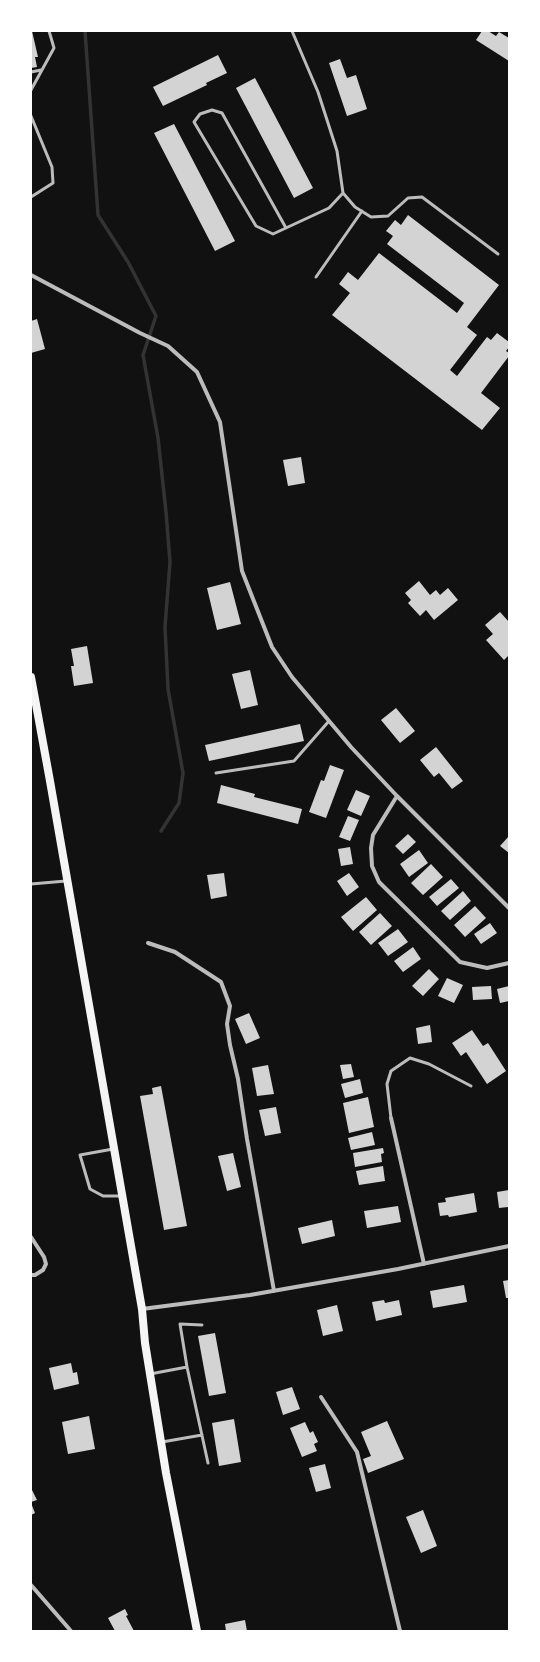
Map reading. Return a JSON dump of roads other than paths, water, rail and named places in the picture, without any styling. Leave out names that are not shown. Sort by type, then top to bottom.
[{"type":"main road","points":[[31,677],[68,880],[142,1309],[150,1374],[161,1442],[197,1631]]},
{"type":"street","points":[[31,275],[140,333],[168,346],[197,372],[220,422],[242,570],[272,648],[292,677],[329,721],[397,796],[509,908]]},
{"type":"street","points":[[397,796],[373,835],[371,848],[372,866],[379,882],[460,962],[487,968],[509,963]]},
{"type":"street","points":[[148,943],[175,952],[222,982],[230,1006],[227,1024],[230,1045],[238,1079],[247,1140],[274,1291]]},
{"type":"street","points":[[391,1118],[424,1264]]},
{"type":"street","points":[[31,1237],[44,1257],[46,1264],[43,1270],[35,1275],[31,1275]]},
{"type":"street","points":[[142,1309],[274,1291],[424,1264],[509,1246]]},
{"type":"street","points":[[321,1397],[357,1452],[400,1631]]},
{"type":"street","points":[[31,1585],[71,1631]]},
{"type":"lane","points":[[31,90],[54,48],[48,31]]},
{"type":"lane","points":[[292,31],[318,92],[337,151],[343,193],[355,207],[370,217],[388,216],[408,198],[422,197],[498,254]]},
{"type":"lane","points":[[31,72],[41,70]]},
{"type":"lane","points":[[286,228],[222,113],[212,110],[200,114],[194,122],[256,226],[273,234],[286,228],[329,208],[343,193]]},
{"type":"lane","points":[[31,116],[52,167],[53,183],[31,197]]},
{"type":"lane","points":[[316,277],[362,211]]},
{"type":"lane","points":[[216,773],[294,761],[329,721]]},
{"type":"lane","points":[[31,884],[68,880]]},
{"type":"lane","points":[[391,1118],[387,1084],[392,1071],[410,1058],[429,1064],[471,1086]]},
{"type":"lane","points":[[114,1148],[80,1155],[90,1189],[103,1196],[122,1196]]},
{"type":"lane","points":[[202,1325],[180,1324],[187,1367],[208,1463]]},
{"type":"lane","points":[[150,1374],[187,1367]]},
{"type":"lane","points":[[161,1442],[202,1435]]},
{"type":"waterway","points":[[85,31],[98,215],[128,262],[156,316],[143,355],[158,438],[166,512],[170,562],[165,627],[168,689],[183,773],[179,803],[161,831]]}]
